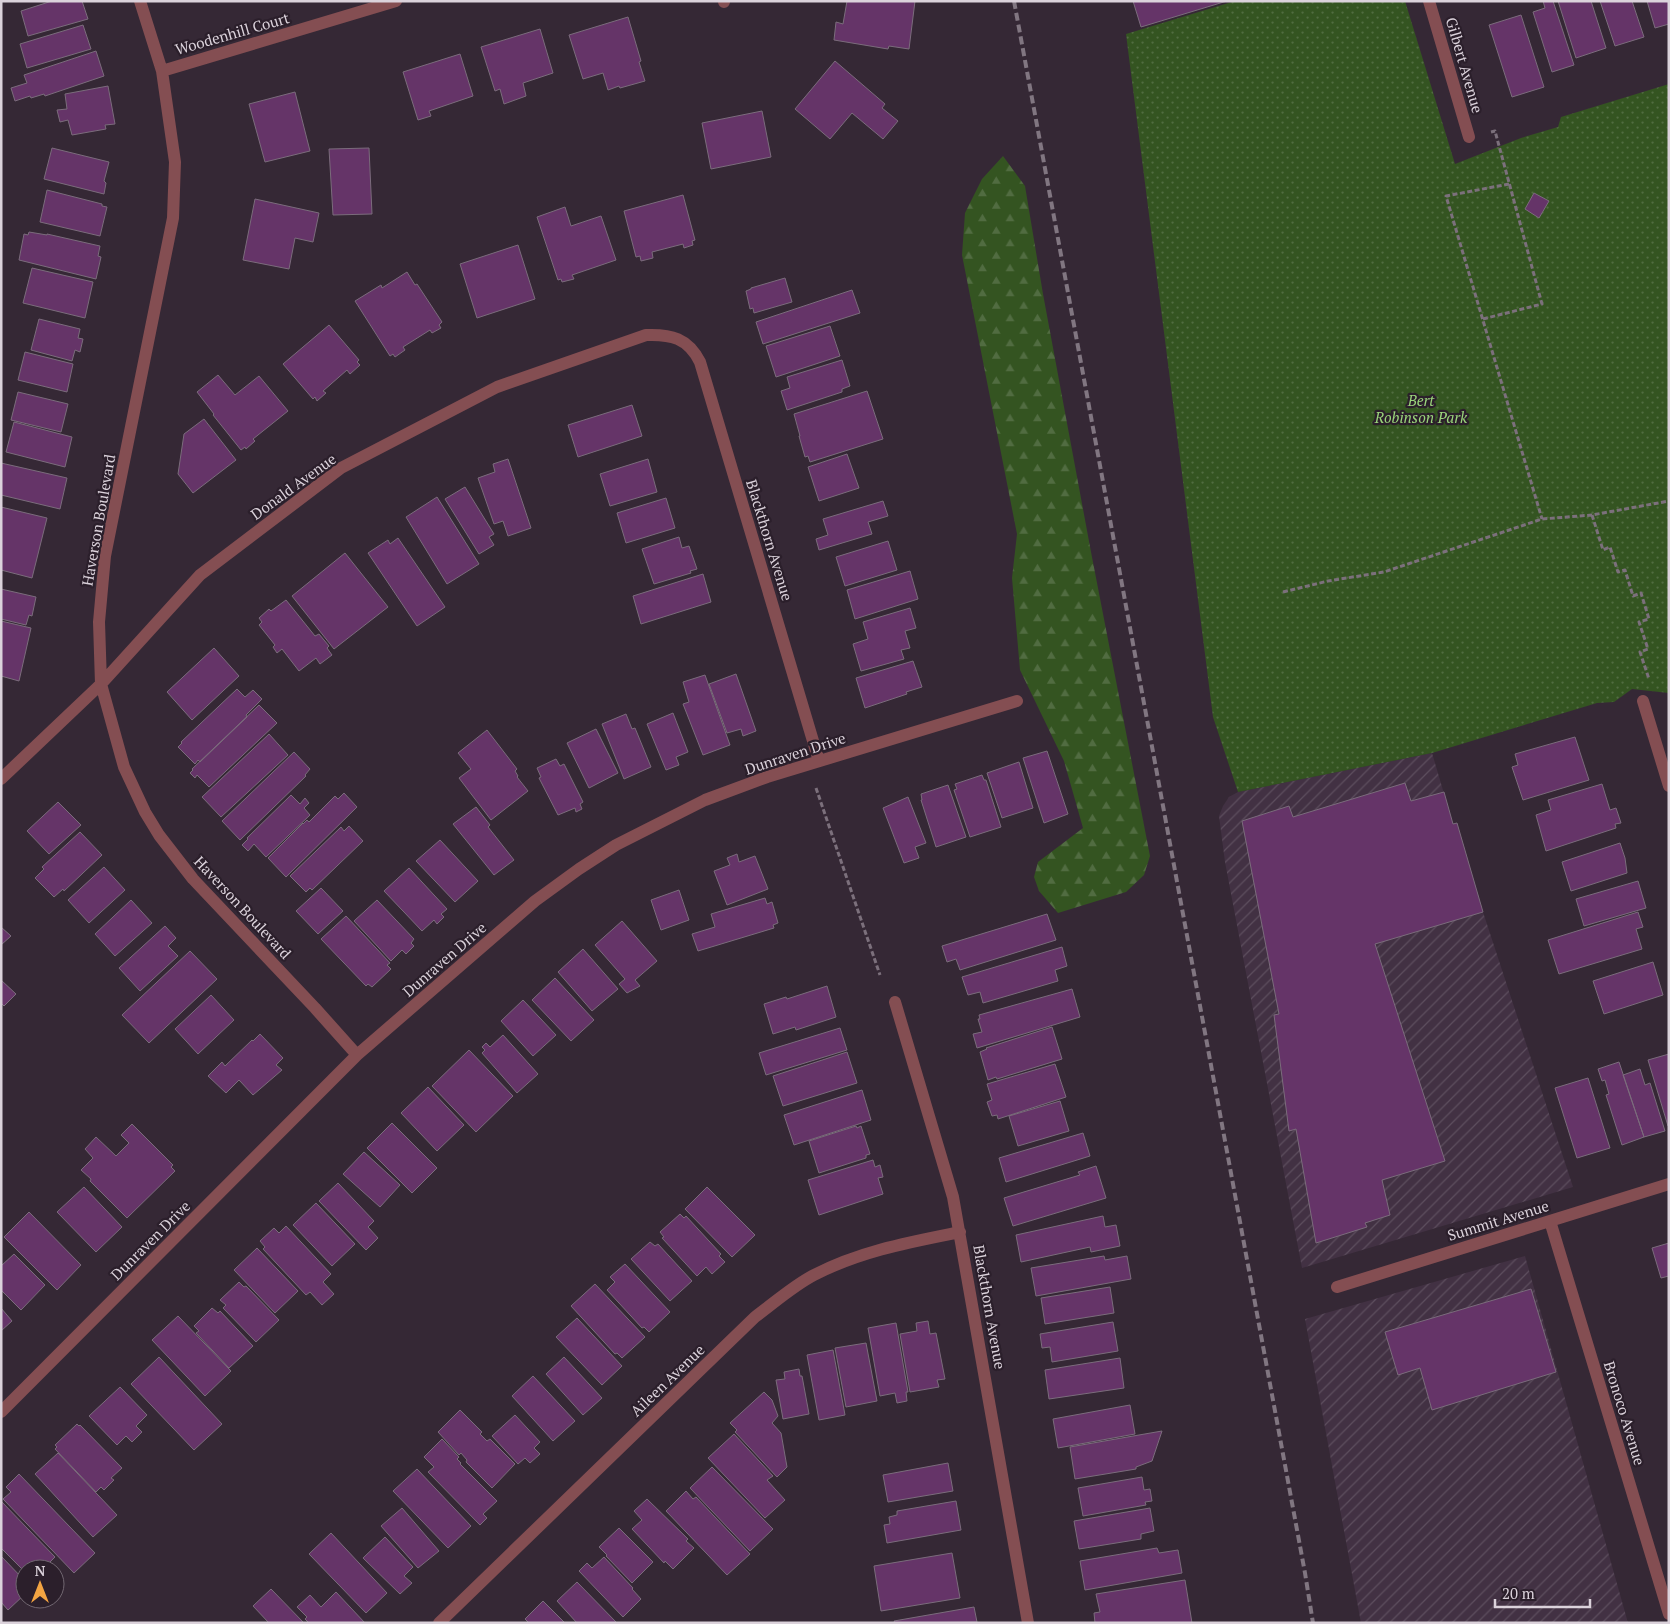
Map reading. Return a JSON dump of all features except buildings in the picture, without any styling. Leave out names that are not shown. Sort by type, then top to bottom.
[{"type":"street","name":"Haverson Boulevard","points":[[140,1],[162,70],[175,162],[173,218],[105,556],[99,622],[101,684],[124,767],[158,835],[193,879],[358,1055]]},
{"type":"street","name":"Woodenhill Court","points":[[162,70],[396,1]]},
{"type":"street","name":"Gilbert Avenue","points":[[1429,1],[1469,137]]},
{"type":"street","name":"Donald Avenue","points":[[1,779],[101,684],[200,575],[341,468],[497,387],[646,335],[662,335],[675,338]]},
{"type":"street","name":"Blackthorn Avenue","points":[[675,338],[687,344],[696,353],[700,362],[819,761]]},
{"type":"street","name":"Dunraven Drive","points":[[1,1412],[358,1055],[535,901],[616,845],[706,800],[767,777],[1017,701]]},
{"type":"street","points":[[1643,701],[1669,786]]},
{"type":"street","name":"Blackthorn Avenue","points":[[895,1002],[953,1197],[1028,1623]]},
{"type":"street","name":"Summit Avenue","points":[[1337,1287],[1669,1184]]},
{"type":"street","name":"Bronoco Avenue","points":[[1550,1221],[1669,1614]]},
{"type":"street","name":"Aileen Avenue","points":[[439,1623],[755,1317],[813,1276],[851,1258],[902,1243],[960,1232]]},
{"type":"path","points":[[1469,137],[1495,131],[1542,304],[1483,319]]},
{"type":"path","points":[[1509,184],[1446,196],[1542,520]]},
{"type":"path","points":[[1284,592],[1328,581],[1384,572],[1542,520],[1592,515],[1669,501]]},
{"type":"path","points":[[1592,515],[1603,550],[1610,547],[1618,572],[1625,570],[1633,596],[1641,594],[1649,619],[1639,622],[1648,649],[1640,652],[1650,684]]},
{"type":"path","points":[[816,788],[880,975]]},
{"type":"shaded area","points":[[1432,753],[1453,824],[1457,823],[1483,912],[1573,1187],[1302,1268],[1225,862],[1219,816],[1229,797],[1238,792]]},
{"type":"shaded area","points":[[1525,1256],[1628,1623],[1361,1623],[1305,1319]]},
{"type":"green space","name":"Bert Robinson Park","points":[[1235,1],[1405,1],[1455,164],[1521,138],[1558,127],[1561,117],[1669,84],[1669,693],[1632,689],[1614,702],[1597,703],[1432,753],[1238,792],[1213,717],[1126,34]]},
{"type":"green space","points":[[1003,156],[1025,186],[1091,552],[1150,856],[1144,875],[1126,892],[1058,913],[1039,891],[1034,877],[1038,862],[1083,828],[1064,761],[1020,670],[1012,578],[1017,534],[962,255],[965,213],[982,179]]},
{"type":"railway","points":[[1014,1],[1313,1623]]}]
